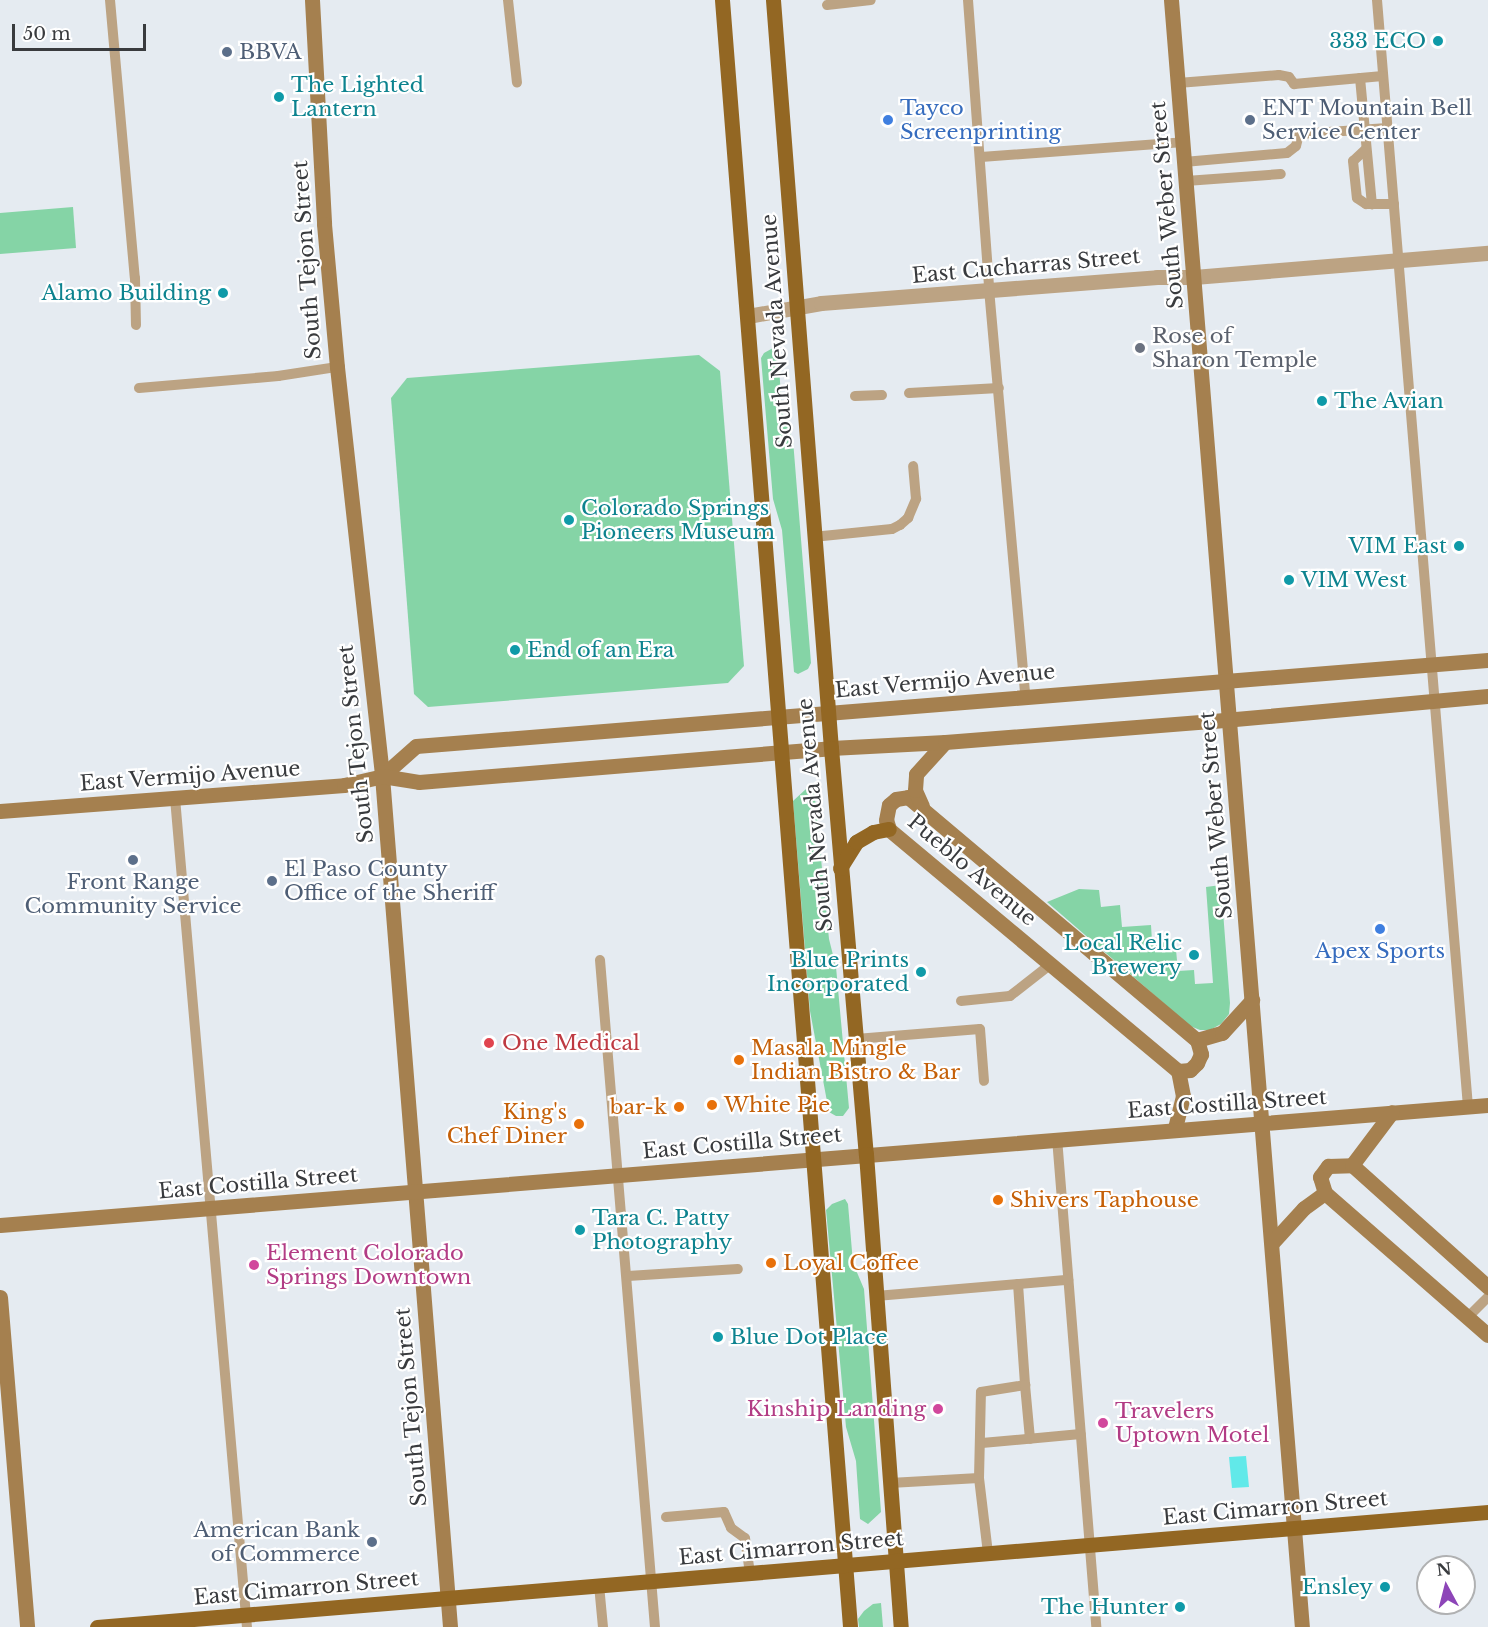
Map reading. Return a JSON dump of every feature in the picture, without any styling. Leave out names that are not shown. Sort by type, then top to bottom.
[{"type":"main road","name":"South Nevada Avenue","points":[[722,0],[850,1627]]},
{"type":"main road","name":"South Nevada Avenue","points":[[773,0],[813,537],[866,1154],[901,1627]]},
{"type":"main road","points":[[840,868],[856,842],[873,832],[889,829]]},
{"type":"main road","name":"East Cimarron Street","points":[[97,1627],[247,1621],[448,1597],[1488,1512]]},
{"type":"street","name":"South Tejon Street","points":[[312,0],[324,224],[337,367],[382,776],[450,1627]]},
{"type":"street","name":"South Weber Street","points":[[1171,0],[1302,1627]]},
{"type":"street","name":"East Cucharras Street","points":[[748,316],[795,306],[989,289],[1158,277],[1194,277],[1488,253]]},
{"type":"street","name":"East Vermijo Avenue","points":[[382,776],[416,746],[1025,695],[1488,660]]},
{"type":"street","name":"East Vermijo Avenue","points":[[0,811],[344,785],[382,776],[419,782],[831,748],[945,742],[1488,696]]},
{"type":"street","points":[[922,806],[915,790],[916,774],[945,742]]},
{"type":"street","name":"Pueblo Avenue","points":[[1178,1071],[889,829],[887,812],[889,805],[896,799],[908,797],[922,806],[1197,1040]]},
{"type":"street","points":[[1175,1128],[1183,1096],[1178,1071],[1190,1070],[1197,1063],[1201,1054],[1197,1040],[1222,1033],[1252,1000]]},
{"type":"street","name":"East Costilla Street","points":[[0,1225],[1175,1128],[1488,1105]]},
{"type":"street","points":[[1352,1165],[1392,1112]]},
{"type":"street","points":[[1488,1287],[1352,1165],[1328,1166],[1320,1177],[1325,1193],[1488,1335]]},
{"type":"street","points":[[1272,1243],[1296,1216],[1325,1193]]},
{"type":"street","points":[[0,1297],[5,1429],[27,1627]]},
{"type":"lane","points":[[110,0],[134,267],[136,325]]},
{"type":"lane","points":[[508,0],[517,83]]},
{"type":"lane","points":[[827,4],[871,0]]},
{"type":"lane","points":[[968,0],[989,289],[1025,695]]},
{"type":"lane","points":[[1377,0],[1468,1106]]},
{"type":"lane","points":[[1178,83],[1279,75],[1289,77],[1294,84],[1383,76]]},
{"type":"lane","points":[[1360,78],[1365,150],[1353,161],[1357,198],[1366,204],[1394,204]]},
{"type":"lane","points":[[1184,162],[1287,153],[1296,146],[1299,134],[1388,128]]},
{"type":"lane","points":[[981,157],[1137,143],[1183,142]]},
{"type":"lane","points":[[1186,182],[1281,174]]},
{"type":"lane","points":[[140,388],[278,376],[337,367]]},
{"type":"lane","points":[[909,393],[999,388]]},
{"type":"lane","points":[[855,396],[882,395]]},
{"type":"lane","points":[[813,537],[884,530],[900,525],[908,518],[916,499],[913,466]]},
{"type":"lane","points":[[175,798],[247,1621]]},
{"type":"lane","points":[[600,960],[620,1174],[655,1627]]},
{"type":"lane","points":[[961,1001],[1010,996],[1051,964]]},
{"type":"lane","points":[[856,1039],[980,1029],[984,1080]]},
{"type":"lane","points":[[1057,1138],[1096,1627]]},
{"type":"lane","points":[[627,1276],[738,1269]]},
{"type":"lane","points":[[876,1296],[1068,1280]]},
{"type":"lane","points":[[1018,1284],[1030,1438]]},
{"type":"lane","points":[[1468,1317],[1488,1297]]},
{"type":"lane","points":[[988,1553],[980,1478],[981,1392],[1025,1385]]},
{"type":"lane","points":[[982,1443],[1081,1434]]},
{"type":"lane","points":[[890,1483],[980,1478]]},
{"type":"lane","points":[[666,1517],[723,1512],[731,1528],[745,1538],[750,1573]]},
{"type":"lane","points":[[599,1585],[603,1627]]},
{"type":"green space","points":[[73,207],[76,248],[0,254],[0,213]]},
{"type":"green space","points":[[773,348],[778,350],[782,413],[793,440],[811,663],[808,669],[798,674],[794,672],[782,530],[773,499],[761,358],[764,353]]},
{"type":"green space","points":[[699,355],[720,371],[744,666],[728,683],[428,707],[414,694],[391,398],[407,378]]},
{"type":"green space","points":[[806,789],[814,791],[829,939],[836,967],[849,1108],[843,1116],[836,1116],[829,1112],[810,1011],[793,801]]},
{"type":"green space","points":[[1221,885],[1230,1003],[1229,1014],[1221,1024],[1210,1030],[1200,1030],[1190,1026],[1047,902],[1079,889],[1099,890],[1101,907],[1120,905],[1122,927],[1151,925],[1152,941],[1175,939],[1178,971],[1194,970],[1195,984],[1213,983],[1206,887]]},
{"type":"green space","points":[[845,1199],[848,1204],[853,1263],[864,1289],[881,1512],[868,1524],[860,1519],[856,1461],[846,1427],[826,1210],[832,1204]]},
{"type":"green space","points":[[881,1603],[883,1627],[859,1627],[858,1619],[864,1611],[873,1604]]},
{"type":"water","points":[[1246,1456],[1249,1487],[1232,1488],[1229,1457]]},
{"type":"place","name":"333 ECO","points":[[1438,41]]},
{"type":"place","name":"BBVA","points":[[227,52]]},
{"type":"place","name":"The Lighted Lantern","points":[[279,97]]},
{"type":"place","name":"Tayco Screenprinting","points":[[888,120]]},
{"type":"place","name":"ENT Mountain Bell Service Center","points":[[1250,120]]},
{"type":"place","name":"Alamo Building","points":[[223,293]]},
{"type":"place","name":"Rose of Sharon Temple","points":[[1140,348]]},
{"type":"place","name":"The Avian","points":[[1322,401]]},
{"type":"place","name":"Colorado Springs Pioneers Museum","points":[[569,520]]},
{"type":"place","name":"VIM East","points":[[1459,546]]},
{"type":"place","name":"VIM West","points":[[1289,580]]},
{"type":"place","name":"End of an Era","points":[[515,650]]},
{"type":"place","name":"Front Range Community Service","points":[[133,860]]},
{"type":"place","name":"El Paso County Office of the Sheriff","points":[[272,881]]},
{"type":"place","name":"Apex Sports","points":[[1380,929]]},
{"type":"place","name":"Local Relic Brewery","points":[[1194,955]]},
{"type":"place","name":"Blue Prints Incorporated","points":[[921,972]]},
{"type":"place","name":"One Medical","points":[[489,1043]]},
{"type":"place","name":"Masala Mingle Indian Bistro & Bar","points":[[739,1060]]},
{"type":"place","name":"White Pie","points":[[712,1105]]},
{"type":"place","name":"bar-k","points":[[679,1107]]},
{"type":"place","name":"King's Chef Diner","points":[[579,1124]]},
{"type":"place","name":"Shivers Taphouse","points":[[998,1200]]},
{"type":"place","name":"Tara C. Patty Photography","points":[[580,1230]]},
{"type":"place","name":"Loyal Coffee","points":[[771,1263]]},
{"type":"place","name":"Element Colorado Springs Downtown","points":[[254,1265]]},
{"type":"place","name":"Blue Dot Place","points":[[718,1337]]},
{"type":"place","name":"Kinship Landing","points":[[938,1409]]},
{"type":"place","name":"Travelers Uptown Motel","points":[[1103,1423]]},
{"type":"place","name":"American Bank of Commerce","points":[[372,1542]]},
{"type":"place","name":"Ensley","points":[[1385,1587]]},
{"type":"place","name":"The Hunter","points":[[1180,1607]]}]
